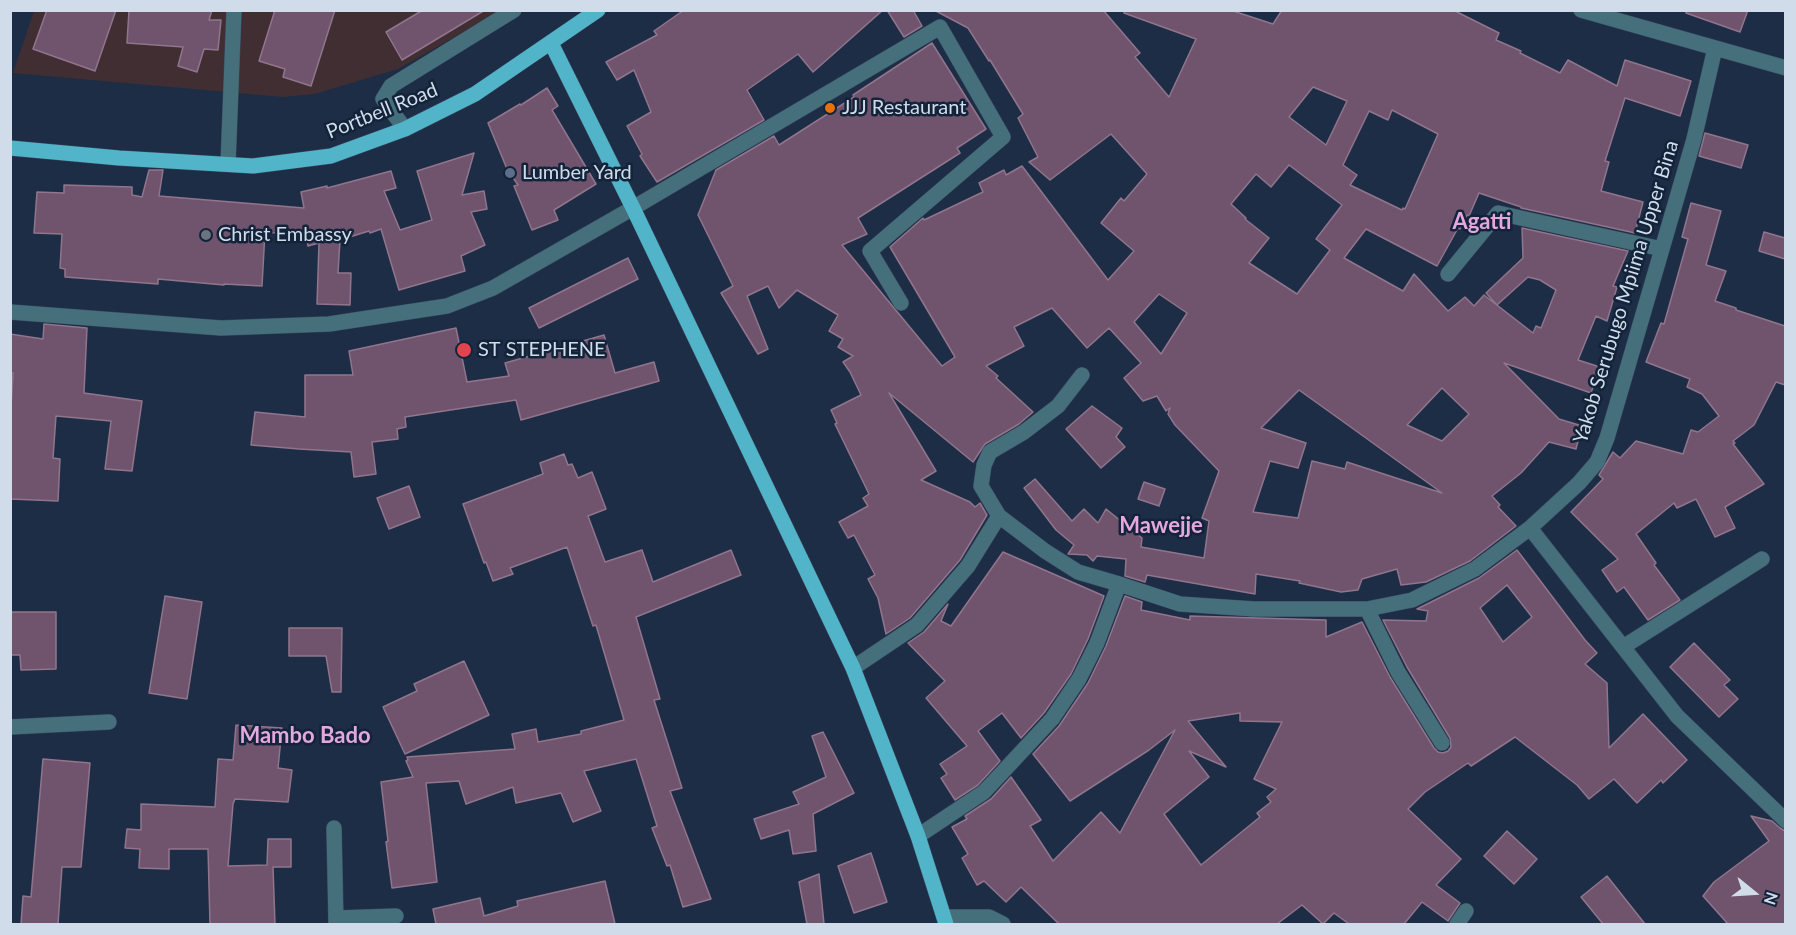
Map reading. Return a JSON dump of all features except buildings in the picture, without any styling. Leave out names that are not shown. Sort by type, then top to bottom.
[{"type":"main road","name":"Portbell Road","points":[[10,148],[119,158],[253,166],[331,156],[405,129],[475,94],[598,10]]},
{"type":"main road","points":[[551,43],[633,208],[854,668],[918,836],[945,921]]},
{"type":"street","points":[[228,164],[234,10]]},
{"type":"street","points":[[405,129],[383,99],[391,86],[514,10]]},
{"type":"street","points":[[1581,10],[1785,68]]},
{"type":"street","points":[[10,312],[221,328],[329,324],[447,306],[493,288],[940,27],[1003,137],[870,251],[901,303]]},
{"type":"street","name":"Yakob Serubugo Mpiima Upper Bina","points":[[999,516],[1045,551],[1078,572],[1180,604],[1254,609],[1367,609],[1412,600],[1475,569],[1530,528],[1579,483],[1597,462],[1607,438],[1694,140],[1715,48]]},
{"type":"street","points":[[1448,274],[1498,213],[1662,249]]},
{"type":"street","points":[[854,668],[917,625],[968,566],[999,516],[981,486],[984,465],[990,452],[1024,432],[1058,406],[1082,375]]},
{"type":"street","points":[[1530,528],[1677,716],[1785,821]]},
{"type":"street","points":[[1623,647],[1762,559]]},
{"type":"street","points":[[918,836],[984,792],[1052,719],[1079,679],[1097,643],[1119,584]]},
{"type":"street","points":[[1367,609],[1398,672],[1442,743]]},
{"type":"street","points":[[10,727],[109,722]]},
{"type":"street","points":[[334,828],[336,921],[396,916]]},
{"type":"street","points":[[1457,924],[1466,911]]},
{"type":"street","points":[[945,921],[989,917],[1003,924]]},
{"type":"shaded area","points":[[34,11],[501,11],[398,69],[315,94],[283,97],[13,73]]},
{"type":"place","name":"JJJ Restaurant","points":[[830,108]]},
{"type":"place","name":"Lumber Yard","points":[[510,173]]},
{"type":"place","name":"Christ Embassy","points":[[206,235]]},
{"type":"place","name":"ST STEPHENE","points":[[464,350]]},
{"type":"district","name":"Agatti","points":[[1482,222]]},
{"type":"district","name":"Mawejje","points":[[1161,526]]},
{"type":"district","name":"Mambo Bado","points":[[305,736]]}]
